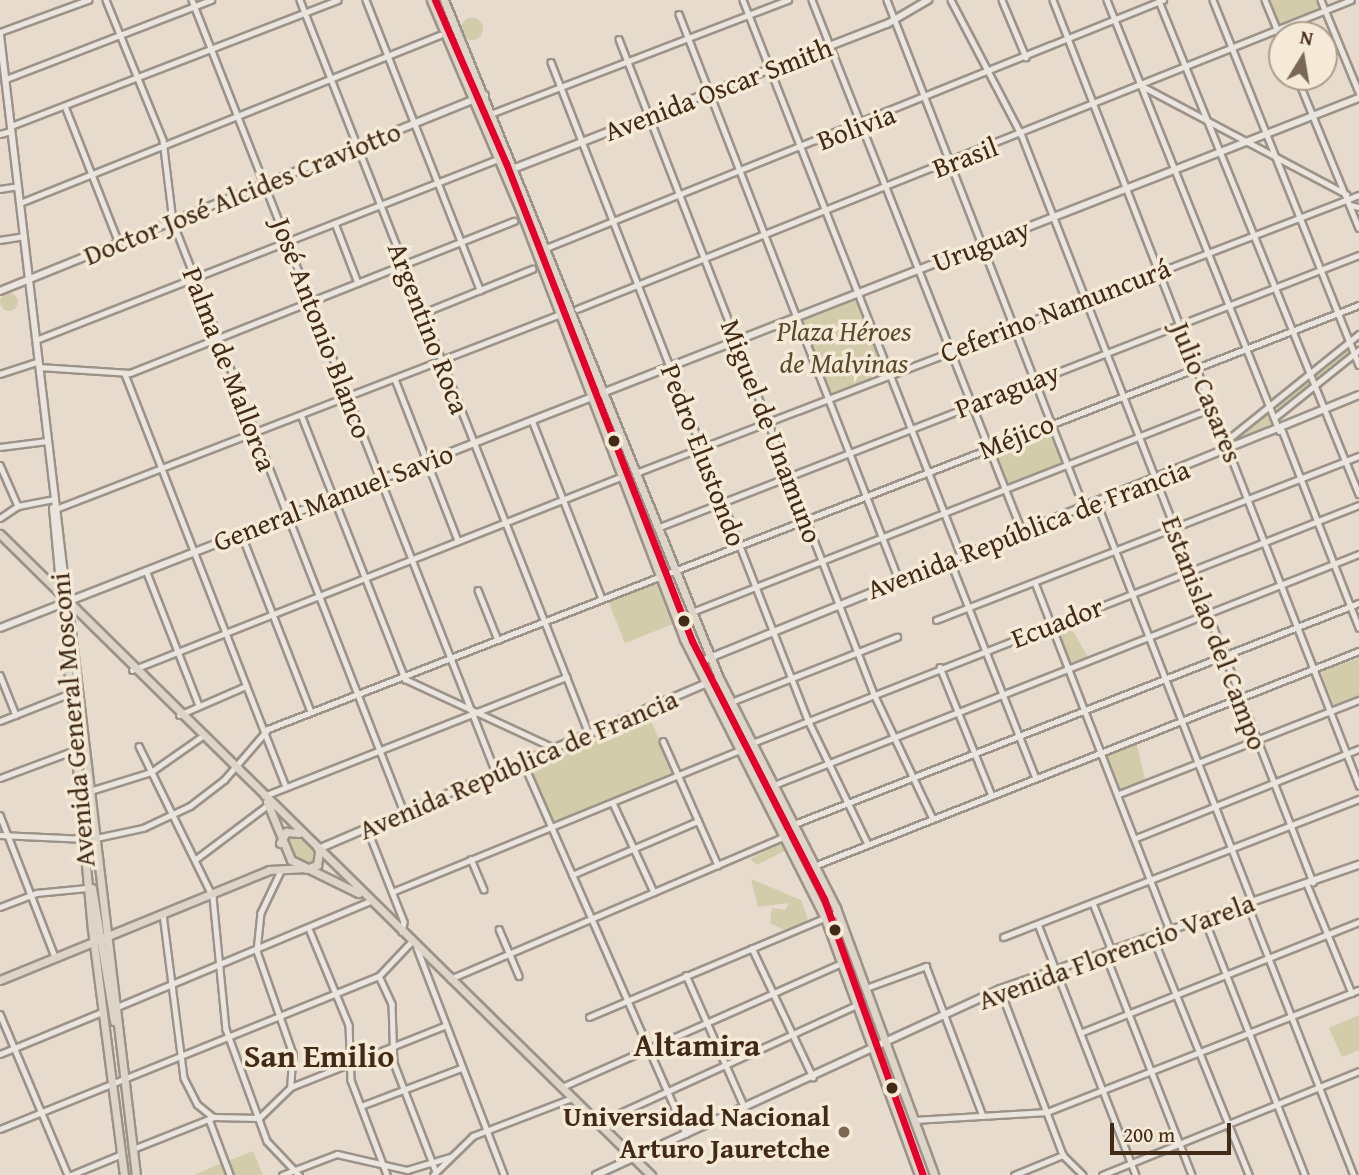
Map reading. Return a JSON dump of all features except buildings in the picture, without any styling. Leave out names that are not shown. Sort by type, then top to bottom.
[{"type":"main road","points":[[431,0],[499,159],[509,170]]},
{"type":"main road","points":[[444,0],[493,113],[509,170],[558,315],[660,576],[697,663],[744,748],[825,918],[857,1005],[913,1121],[934,1175]]},
{"type":"main road","name":"Avenida Oscar Smith","points":[[509,170],[894,21],[928,0]]},
{"type":"main road","name":"Avenida General Mosconi","points":[[0,33],[2,71],[6,79],[54,499],[78,748],[91,838]]},
{"type":"main road","points":[[466,78],[476,74]]},
{"type":"main road","name":"Doctor José Alcides Craviotto","points":[[0,291],[485,95]]},
{"type":"main road","name":"Uruguay","points":[[602,391],[1359,98]]},
{"type":"main road","points":[[486,127],[546,248],[656,528],[719,678],[837,913],[866,988],[878,1046],[919,1175]]},
{"type":"main road","name":"General Manuel Savio","points":[[0,628],[602,391]]},
{"type":"main road","name":"Avenida República de Francia","points":[[697,663],[710,655],[961,555],[1326,413],[1359,395]]},
{"type":"main road","points":[[0,534],[132,670],[650,1175]]},
{"type":"main road","name":"Avenida General Mosconi","points":[[64,602],[89,792],[91,838],[88,888],[101,939]]},
{"type":"main road","name":"Avenida República de Francia","points":[[317,851],[719,678]]},
{"type":"main road","points":[[266,800],[280,845],[304,869],[370,901]]},
{"type":"main road","points":[[269,870],[286,832],[299,833]]},
{"type":"main road","points":[[91,838],[101,939],[124,1069]]},
{"type":"main road","points":[[0,980],[269,870],[282,867],[304,869],[317,865],[317,851]]},
{"type":"main road","name":"Avenida Florencio Varela","points":[[596,1175],[1000,989],[1359,865]]},
{"type":"main road","points":[[101,939],[117,1007],[136,1175]]},
{"type":"main road","points":[[101,939],[102,1012],[124,1175]]},
{"type":"street","points":[[0,33],[88,0]]},
{"type":"street","name":"Palma de Mallorca","points":[[106,0],[164,147],[173,222],[404,813]]},
{"type":"street","name":"José Antonio Blanco","points":[[192,0],[496,773]]},
{"type":"street","points":[[6,79],[211,0]]},
{"type":"street","name":"Argentino Roca","points":[[300,0],[589,734]]},
{"type":"street","points":[[0,134],[337,0]]},
{"type":"street","points":[[366,0],[480,290]]},
{"type":"street","points":[[743,0],[961,555]]},
{"type":"street","points":[[493,113],[788,0]]},
{"type":"street","points":[[812,0],[1022,531]]},
{"type":"street","points":[[887,0],[1084,507]]},
{"type":"street","name":"Estanislao del Campo","points":[[951,0],[1022,135],[1083,298],[1290,825],[1352,993]]},
{"type":"street","points":[[1002,0],[1027,57]]},
{"type":"street","name":"Julio Casares","points":[[1053,0],[1359,785]]},
{"type":"street","points":[[1107,0],[1178,168],[1274,418],[1301,479],[1359,628]]},
{"type":"street","points":[[1161,0],[1359,494]]},
{"type":"street","name":"Bolivia","points":[[546,248],[926,100],[1161,0]]},
{"type":"street","points":[[1213,0],[1302,215],[1350,341],[1357,352],[1359,365]]},
{"type":"street","points":[[1265,0],[1274,21]]},
{"type":"street","points":[[1321,0],[1359,92]]},
{"type":"street","name":"Brasil","points":[[1302,21],[1351,0]]},
{"type":"street","points":[[679,14],[899,580]]},
{"type":"street","points":[[20,203],[440,35]]},
{"type":"street","name":"Brasil","points":[[577,309],[1095,107],[1268,35]]},
{"type":"street","name":"Miguel de Unamuno","points":[[619,38],[857,652],[892,737],[933,819]]},
{"type":"street","name":"Pedro Elustondo","points":[[551,62],[808,720],[826,764],[868,844]]},
{"type":"street","points":[[1143,87],[1359,207]]},
{"type":"street","points":[[1303,91],[1359,228]]},
{"type":"street","points":[[65,106],[119,243]]},
{"type":"street","points":[[36,340],[499,159]]},
{"type":"street","points":[[0,190],[18,186]]},
{"type":"street","name":"Ceferino Namuncurá","points":[[635,473],[950,349],[1359,195]]},
{"type":"street","points":[[0,374],[39,365],[125,374],[514,221]]},
{"type":"street","points":[[335,223],[358,283]]},
{"type":"street","points":[[0,240],[24,236]]},
{"type":"street","name":"Paraguay","points":[[656,528],[1359,255]]},
{"type":"street","points":[[424,313],[532,269]]},
{"type":"street","name":"Méjico","points":[[264,731],[1196,366],[1359,305]]},
{"type":"street","points":[[55,510],[163,471],[558,315]]},
{"type":"street","points":[[1226,441],[1359,334]]},
{"type":"street","points":[[1274,418],[1357,352]]},
{"type":"street","points":[[125,374],[286,786]]},
{"type":"street","points":[[396,379],[458,541]]},
{"type":"street","points":[[692,612],[1212,408]]},
{"type":"street","points":[[302,416],[404,677],[472,712],[554,748]]},
{"type":"street","points":[[531,419],[602,599]]},
{"type":"street","points":[[0,447],[47,441]]},
{"type":"street","points":[[936,620],[1036,585],[1115,550],[1359,456]]},
{"type":"street","points":[[0,465],[18,506]]},
{"type":"street","points":[[132,670],[618,478]]},
{"type":"street","points":[[0,518],[18,506],[54,499]]},
{"type":"street","points":[[1097,503],[1232,848],[1292,1018],[1356,1174]]},
{"type":"street","name":"Ecuador","points":[[755,742],[940,667],[1359,505]]},
{"type":"street","points":[[241,533],[311,712]]},
{"type":"street","points":[[773,785],[1359,554]]},
{"type":"street","points":[[950,560],[1036,778]]},
{"type":"street","points":[[146,570],[199,705]]},
{"type":"street","points":[[1036,585],[1171,931]]},
{"type":"street","points":[[478,590],[498,640]]},
{"type":"street","points":[[449,979],[786,836],[794,827],[848,804],[1359,603]]},
{"type":"street","points":[[736,700],[897,637]]},
{"type":"street","points":[[814,866],[1359,651]]},
{"type":"street","points":[[940,667],[992,796]]},
{"type":"street","points":[[0,675],[16,715]]},
{"type":"street","points":[[196,859],[286,786],[566,677]]},
{"type":"street","points":[[179,715],[246,685]]},
{"type":"street","points":[[0,721],[72,693]]},
{"type":"street","points":[[1119,794],[1359,700]]},
{"type":"street","points":[[0,835],[91,838],[173,815],[235,769],[264,731]]},
{"type":"street","points":[[89,792],[151,772],[201,737]]},
{"type":"street","points":[[663,741],[718,865]]},
{"type":"street","points":[[139,746],[212,893],[215,967],[228,1037],[269,1144],[298,1172]]},
{"type":"street","points":[[0,778],[78,748]]},
{"type":"street","points":[[392,892],[744,748]]},
{"type":"street","points":[[1136,838],[1359,749]]},
{"type":"street","points":[[523,762],[685,1134]]},
{"type":"street","points":[[1003,937],[1359,799]]},
{"type":"street","points":[[613,803],[654,892]]},
{"type":"street","points":[[0,815],[55,957]]},
{"type":"street","points":[[572,875],[698,821]]},
{"type":"street","points":[[367,828],[392,892],[402,933]]},
{"type":"street","points":[[471,859],[484,889]]},
{"type":"street","points":[[282,867],[261,913],[257,951],[294,1060],[290,1087]]},
{"type":"street","points":[[0,906],[31,895],[88,888]]},
{"type":"street","points":[[117,1007],[310,931],[370,901]]},
{"type":"street","points":[[1093,903],[1129,1013],[1192,1175]]},
{"type":"street","points":[[163,913],[187,1087],[211,1118],[230,1175]]},
{"type":"street","points":[[589,1017],[837,913]]},
{"type":"street","points":[[1205,920],[1305,1175]]},
{"type":"street","points":[[1080,1033],[1359,922]]},
{"type":"street","points":[[1038,924],[1136,1175]]},
{"type":"street","points":[[499,929],[519,976]]},
{"type":"street","points":[[310,931],[337,993],[351,1035],[349,1063],[361,1106],[387,1175]]},
{"type":"street","points":[[1153,937],[1249,1175]]},
{"type":"street","points":[[0,1129],[379,976],[414,945],[504,1175]]},
{"type":"street","points":[[752,948],[813,1077]]},
{"type":"street","points":[[421,967],[432,962]]},
{"type":"street","points":[[561,1087],[842,963]]},
{"type":"street","points":[[866,988],[924,965],[984,1116]]},
{"type":"street","points":[[686,975],[745,1108]]},
{"type":"street","points":[[379,976],[392,1004],[393,1046],[403,1090],[435,1174]]},
{"type":"street","points":[[1000,989],[1063,1155],[1083,1175]]},
{"type":"street","points":[[913,1121],[1047,1112],[1359,990]]},
{"type":"street","points":[[597,1123],[857,1005]]},
{"type":"street","points":[[0,1054],[102,1012]]},
{"type":"street","points":[[0,1014],[70,1175],[122,1154]]},
{"type":"street","points":[[133,1149],[211,1118],[259,1118],[290,1087],[444,1026]]},
{"type":"street","points":[[361,1106],[461,1068]]},
{"type":"street","points":[[1102,1175],[1359,1071]]},
{"type":"street","points":[[282,1175],[298,1172],[347,1153],[408,1170],[433,1165],[450,1157],[486,1130],[572,1098]]},
{"type":"street","points":[[1013,1175],[1063,1155]]},
{"type":"street","points":[[435,1174],[450,1157]]},
{"type":"street","points":[[1052,1161],[1071,1164]]},
{"type":"green space","points":[[1265,0],[1321,0],[1325,11],[1302,21],[1274,21]]},
{"type":"green space","points":[[468,18],[476,18],[483,25],[483,33],[476,40],[468,40],[461,33],[461,25]]},
{"type":"green space","points":[[5,293],[13,293],[18,302],[16,309],[5,311],[0,306],[0,298]]},
{"type":"green space","name":"Plaza Héroes de Malvinas","points":[[855,297],[885,373],[831,393],[801,318]]},
{"type":"green space","points":[[1345,349],[1350,355],[1318,380],[1316,372]]},
{"type":"green space","points":[[1307,382],[1310,388],[1277,410],[1276,405]]},
{"type":"green space","points":[[1266,415],[1276,429],[1234,446],[1232,441]]},
{"type":"green space","points":[[1050,427],[1065,464],[1008,486],[994,450]]},
{"type":"green space","points":[[657,582],[673,624],[625,643],[608,601]]},
{"type":"green space","points":[[64,608],[91,838],[93,881]]},
{"type":"green space","points":[[1068,623],[1088,657],[1069,663],[1056,627]]},
{"type":"green space","points":[[1359,658],[1359,699],[1335,708],[1321,672]]},
{"type":"green space","points":[[648,714],[674,774],[554,823],[528,765]]},
{"type":"green space","points":[[1136,742],[1146,783],[1120,792],[1105,754]]},
{"type":"green space","points":[[296,834],[317,854],[307,868],[288,854],[284,836]]},
{"type":"green space","points":[[780,843],[786,850],[757,865],[750,859]]},
{"type":"green space","points":[[751,879],[801,900],[808,920],[785,930],[770,923],[772,908],[785,910],[789,903],[758,907]]},
{"type":"green space","points":[[1359,1015],[1359,1050],[1342,1057],[1329,1028]]},
{"type":"green space","points":[[253,1151],[263,1175],[233,1175],[228,1161]]},
{"type":"green space","points":[[222,1163],[227,1175],[194,1175]]},
{"type":"transit line","points":[[435,0],[506,163],[692,641],[824,899],[923,1175]]},
{"type":"place","name":"Universidad Nacional Arturo Jauretche","points":[[844,1132]]},
{"type":"district","name":"Altamira","points":[[697,1045]]},
{"type":"district","name":"San Emilio","points":[[319,1056]]}]
